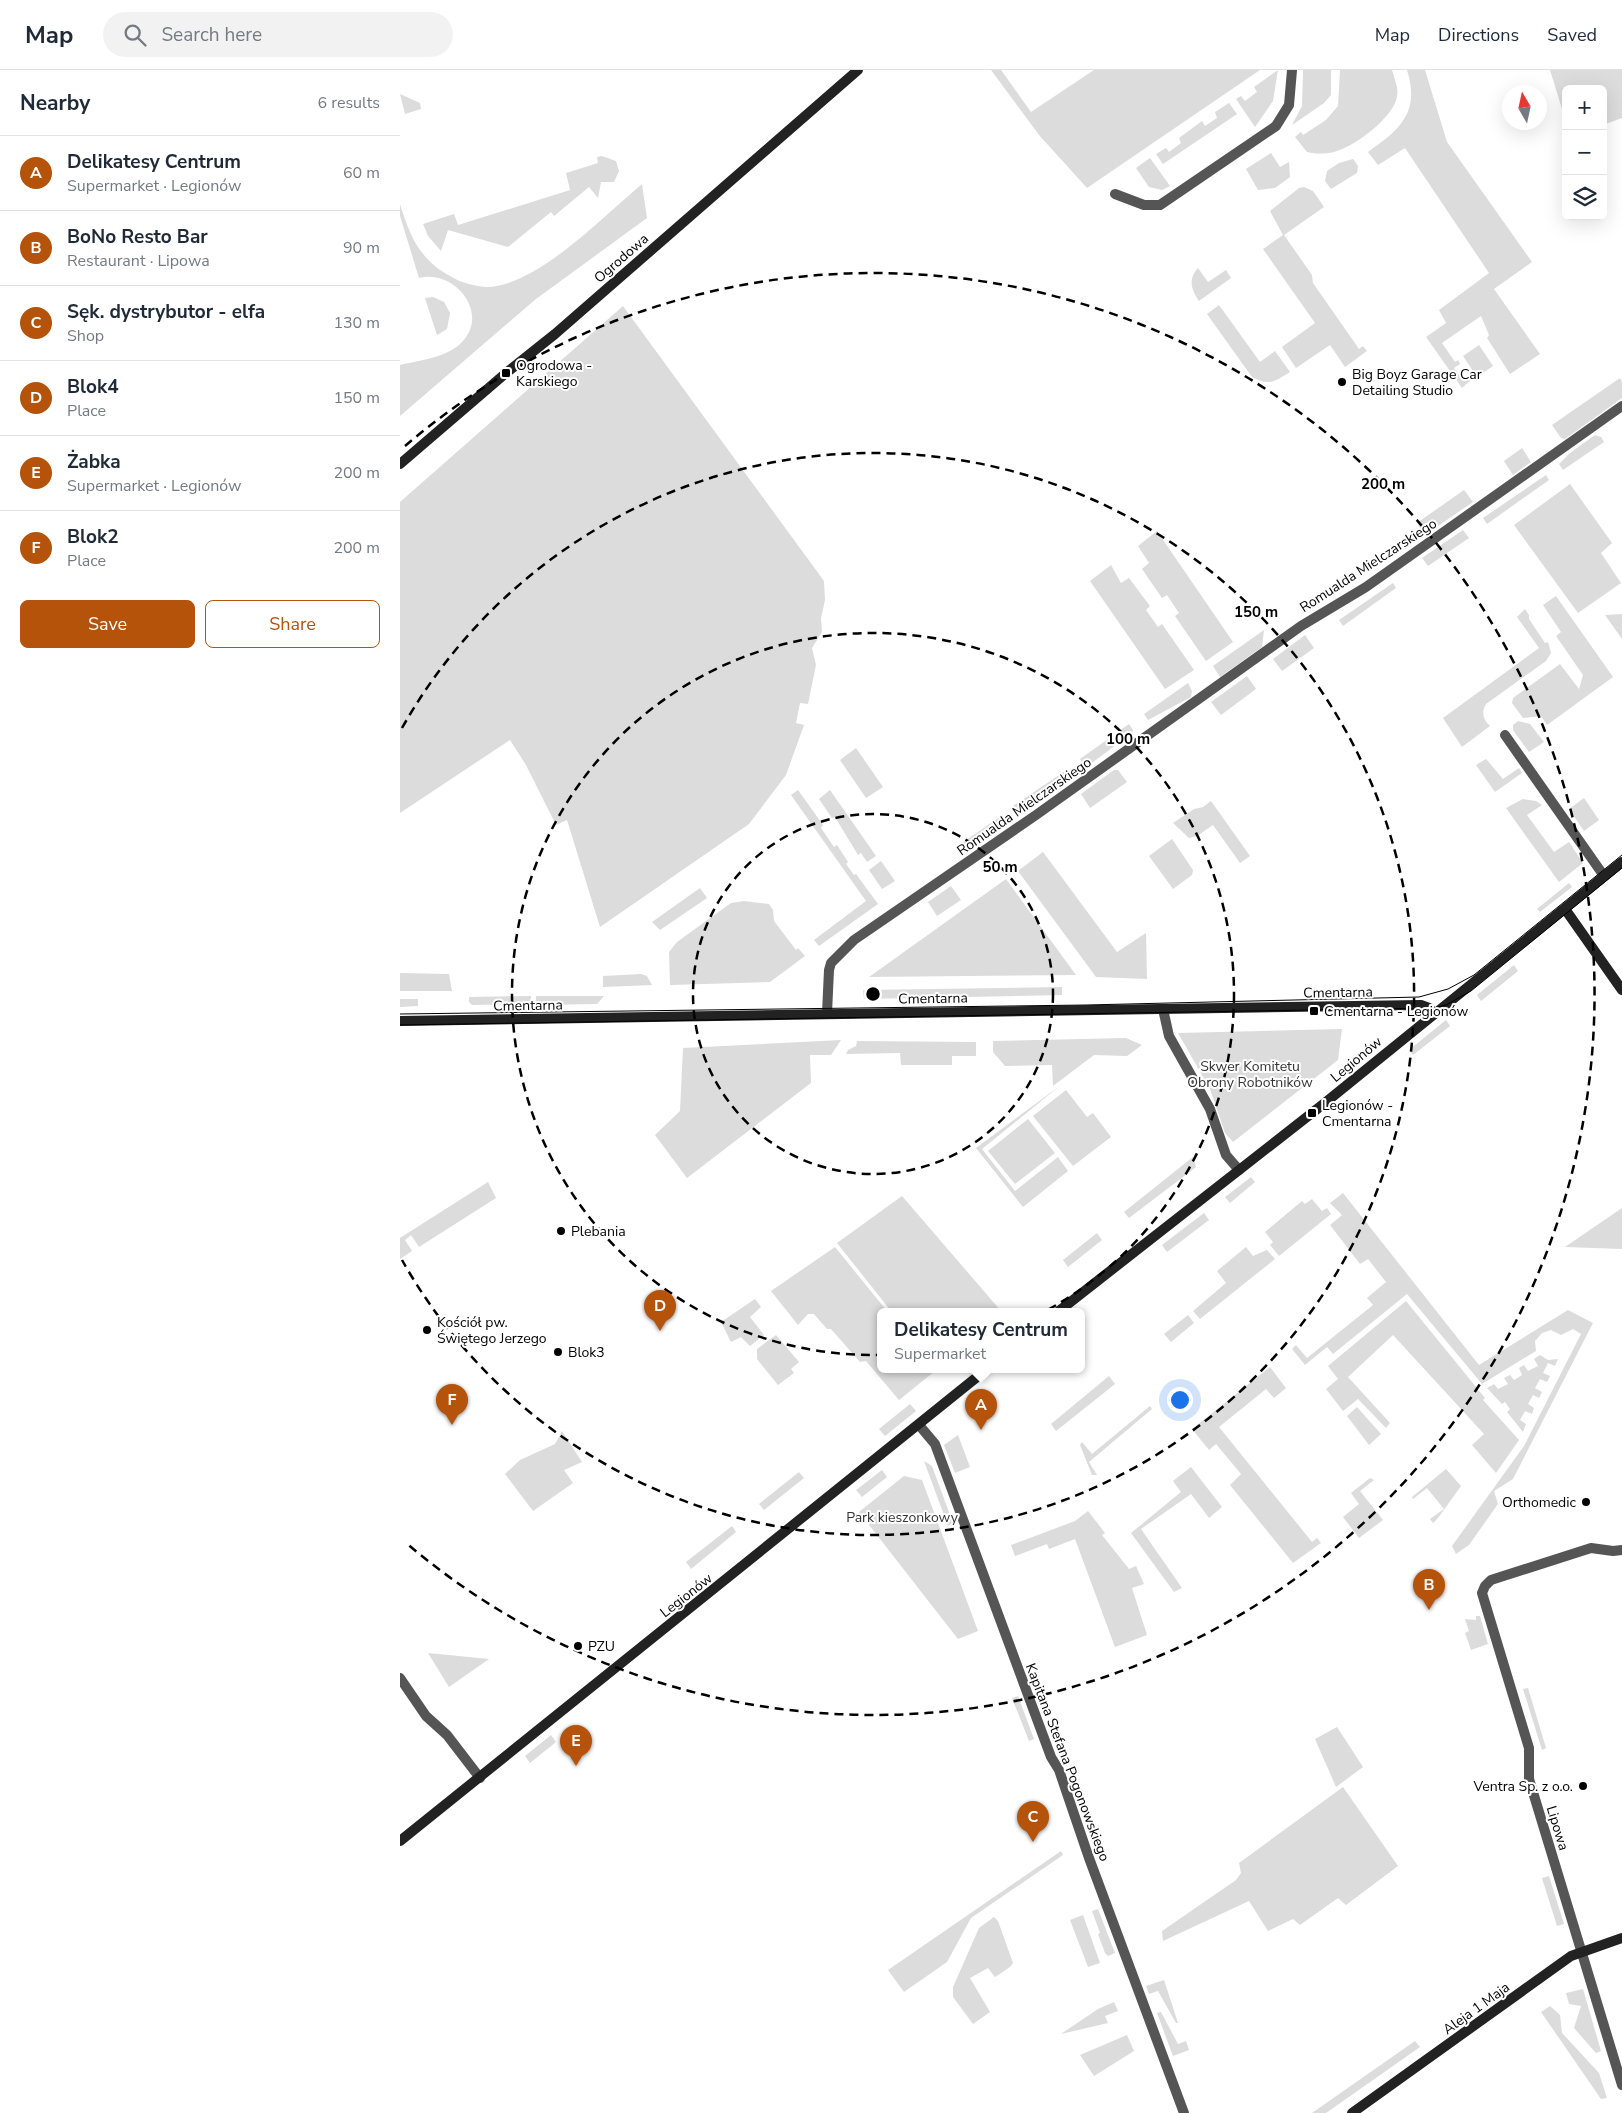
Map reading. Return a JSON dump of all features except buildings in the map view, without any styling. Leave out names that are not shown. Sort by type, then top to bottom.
[{"type":"street","name":"Ogrodowa","points":[[400,464],[506,373],[556,334],[858,70]]},
{"type":"street","points":[[1115,194],[1144,205],[1160,205],[1276,126],[1289,106],[1292,70]]},
{"type":"street","name":"Romualda Mielczarskiego","points":[[827,1013],[831,963],[854,940],[1036,815],[1301,626],[1366,587],[1622,406]]},
{"type":"street","points":[[1505,734],[1604,876]]},
{"type":"street","name":"Legionów","points":[[1063,1308],[1326,1102],[1622,862]]},
{"type":"street","points":[[1565,909],[1622,990]]},
{"type":"street","name":"Cmentarna","points":[[400,1021],[827,1013],[1421,1006],[1425,1006],[1434,1013]]},
{"type":"street","points":[[1163,1009],[1169,1036],[1210,1109],[1226,1154],[1239,1170]]},
{"type":"street","name":"Legionów","points":[[400,1841],[982,1373]]},
{"type":"street","name":"Kapitana Stefana Pogonowskiego","points":[[919,1425],[935,1444],[1051,1757],[1059,1770],[1089,1858],[1184,2113]]},
{"type":"street","name":"Lipowa","points":[[1622,1550],[1613,1551],[1591,1548],[1491,1580],[1485,1586],[1482,1593],[1529,1748],[1529,1779],[1583,1950],[1585,1968],[1622,2085]]},
{"type":"street","points":[[400,1678],[426,1716],[447,1735],[480,1778]]},
{"type":"street","name":"Aleja 1 Maja","points":[[1352,2113],[1565,1960],[1583,1950],[1622,1938]]},
{"type":"green space","points":[[991,70],[1001,70],[1031,112],[1094,70],[1260,70],[1087,188],[1039,135]]},
{"type":"green space","points":[[1278,70],[1273,101],[1255,127],[1236,99],[1241,96],[1245,101],[1257,92],[1254,87]]},
{"type":"green space","points":[[1303,70],[1331,70],[1331,95],[1324,103],[1292,125],[1302,106]]},
{"type":"green space","points":[[1340,70],[1392,70],[1397,90],[1394,105],[1381,122],[1352,144],[1330,153],[1307,152],[1295,137],[1301,132],[1303,135],[1326,120],[1338,106]]},
{"type":"green space","points":[[1407,70],[1425,70],[1447,142],[1532,262],[1494,289],[1540,354],[1510,374],[1487,338],[1489,335],[1481,316],[1442,343],[1455,362],[1458,360],[1460,364],[1454,368],[1463,380],[1469,376],[1471,380],[1462,388],[1426,337],[1446,323],[1439,310],[1489,273],[1405,148],[1378,165],[1368,152],[1390,135],[1405,118],[1411,97]]},
{"type":"green space","points":[[1550,70],[1622,70],[1622,118],[1607,124],[1607,85],[1562,85],[1562,109]]},
{"type":"green space","points":[[400,94],[420,103],[421,109],[405,114]]},
{"type":"green space","points":[[1229,103],[1237,114],[1163,164],[1156,154],[1166,148],[1169,152],[1181,143],[1179,138],[1202,121],[1205,126],[1217,118],[1215,112]]},
{"type":"green space","points":[[1271,153],[1280,167],[1289,162],[1290,177],[1275,188],[1258,190],[1246,169]]},
{"type":"green space","points":[[602,156],[616,161],[619,171],[614,182],[601,182],[598,198],[589,187],[554,216],[551,212],[508,247],[448,230],[441,251],[428,236],[423,224],[454,214],[458,225],[570,190],[566,173],[598,163],[597,157]]},
{"type":"green space","points":[[1150,158],[1170,186],[1162,190],[1149,187],[1136,168]]},
{"type":"green space","points":[[1353,159],[1358,166],[1357,173],[1331,189],[1325,181],[1327,171],[1339,163]]},
{"type":"green space","points":[[642,184],[647,218],[536,299],[400,416],[400,365],[432,358],[455,348],[469,332],[472,319],[470,307],[465,296],[456,287],[445,280],[432,277],[419,278],[400,216],[400,204],[417,246],[431,262],[450,276],[461,281],[473,285],[491,287],[515,280],[535,271],[573,244]]},
{"type":"green space","points":[[1304,187],[1313,191],[1324,207],[1284,235],[1312,275],[1313,283],[1359,349],[1363,346],[1367,351],[1345,367],[1330,345],[1296,368],[1282,347],[1315,323],[1263,249],[1283,235],[1270,211],[1299,188]]},
{"type":"green space","points":[[1198,268],[1208,282],[1226,270],[1231,278],[1199,301],[1192,284],[1193,276]]},
{"type":"green space","points":[[433,297],[444,302],[450,313],[447,329],[437,335],[425,298]]},
{"type":"green space","points":[[1219,305],[1260,362],[1275,351],[1290,372],[1271,382],[1252,377],[1207,314]]},
{"type":"green space","points":[[623,306],[824,581],[825,600],[821,618],[822,632],[812,648],[816,665],[808,704],[800,703],[796,723],[804,725],[786,775],[749,824],[600,927],[567,820],[556,825],[526,765],[510,740],[400,813],[400,502]]},
{"type":"green space","points":[[1479,345],[1493,366],[1477,377],[1463,356]]},
{"type":"green space","points":[[1620,378],[1622,382],[1622,398],[1565,439],[1561,438],[1552,425]]},
{"type":"green space","points":[[1595,435],[1601,437],[1604,442],[1563,470],[1559,464],[1570,453]]},
{"type":"green space","points":[[1522,448],[1531,462],[1513,475],[1504,461]]},
{"type":"green space","points":[[1546,475],[1549,480],[1487,524],[1483,518]]},
{"type":"green space","points":[[1570,484],[1612,543],[1601,553],[1621,583],[1578,613],[1514,525]]},
{"type":"green space","points":[[1464,490],[1473,502],[1425,535],[1417,523]]},
{"type":"green space","points":[[1463,530],[1469,538],[1428,566],[1422,558]]},
{"type":"green space","points":[[1157,531],[1233,642],[1206,661],[1175,616],[1179,613],[1167,595],[1162,598],[1142,569],[1149,563],[1138,546]]},
{"type":"green space","points":[[1111,565],[1121,583],[1129,578],[1150,606],[1146,610],[1158,627],[1162,624],[1194,670],[1165,689],[1090,581]]},
{"type":"green space","points":[[1393,583],[1396,588],[1343,626],[1339,620]]},
{"type":"green space","points":[[1556,596],[1613,677],[1547,725],[1541,716],[1523,718],[1512,703],[1513,698],[1560,664],[1579,689],[1583,675],[1556,636],[1561,632],[1543,605]]},
{"type":"green space","points":[[1525,609],[1529,619],[1545,643],[1548,642],[1551,653],[1546,661],[1486,704],[1484,716],[1490,726],[1462,747],[1443,718],[1539,648],[1517,617]]},
{"type":"green space","points":[[1622,614],[1622,639],[1605,615]]},
{"type":"green space","points":[[1264,630],[1262,647],[1220,677],[1213,666]]},
{"type":"green space","points":[[1305,635],[1314,648],[1282,671],[1273,659]]},
{"type":"green space","points":[[1247,676],[1256,689],[1221,715],[1211,702]]},
{"type":"green space","points":[[1188,683],[1192,691],[1191,697],[1148,720],[1144,714]]},
{"type":"green space","points":[[1518,721],[1530,724],[1544,742],[1529,752],[1513,730],[1513,725]]},
{"type":"green space","points":[[1129,724],[1133,730],[1132,733],[1085,768],[1080,759]]},
{"type":"green space","points":[[856,748],[883,787],[866,798],[840,760]]},
{"type":"green space","points":[[1486,759],[1503,779],[1519,768],[1522,773],[1495,792],[1476,765]]},
{"type":"green space","points":[[1114,770],[1118,770],[1127,782],[1090,808],[1081,794]]},
{"type":"green space","points":[[1065,771],[1070,777],[1015,815],[1010,808]]},
{"type":"green space","points":[[798,790],[823,825],[821,828],[834,847],[837,845],[848,862],[846,864],[854,875],[856,874],[878,904],[819,946],[814,940],[866,901],[791,795]]},
{"type":"green space","points":[[830,790],[876,856],[867,862],[861,853],[858,855],[835,817],[832,818],[819,799]]},
{"type":"green space","points":[[1584,798],[1599,820],[1584,831],[1569,809]]},
{"type":"green space","points":[[1523,799],[1536,801],[1542,805],[1527,815],[1554,852],[1569,842],[1583,863],[1559,882],[1506,808]]},
{"type":"green space","points":[[1211,801],[1250,856],[1240,863],[1213,825],[1197,836],[1189,838],[1173,823],[1194,809],[1203,807]]},
{"type":"green space","points":[[998,818],[1000,822],[999,829],[967,851],[962,843]]},
{"type":"green space","points":[[1172,839],[1193,870],[1192,875],[1173,889],[1149,856]]},
{"type":"green space","points":[[1043,852],[1117,952],[1146,933],[1147,979],[1096,977],[1018,871]]},
{"type":"green space","points":[[881,861],[895,881],[882,889],[869,870]]},
{"type":"green space","points":[[1006,879],[1076,975],[869,977]]},
{"type":"green space","points":[[1569,883],[1572,887],[1540,912],[1537,909]]},
{"type":"green space","points":[[951,886],[961,900],[937,916],[928,902]]},
{"type":"green space","points":[[700,888],[707,898],[660,930],[652,922]]},
{"type":"green space","points":[[744,901],[769,904],[773,910],[774,921],[796,950],[798,948],[805,956],[770,982],[670,985],[669,952],[677,942],[731,903]]},
{"type":"green space","points":[[1514,965],[1518,971],[1481,1001],[1477,995]]},
{"type":"green space","points":[[400,973],[449,974],[452,991],[400,991]]},
{"type":"green space","points":[[641,974],[647,976],[652,985],[603,987],[603,976]]},
{"type":"green space","points":[[1062,987],[1062,995],[864,999],[863,990]]},
{"type":"green space","points":[[531,996],[531,1004],[472,1005],[469,1002],[469,997]]},
{"type":"green space","points":[[536,996],[604,996],[597,1004],[536,1005]]},
{"type":"green space","points":[[400,999],[418,999],[418,1006],[400,1007]]},
{"type":"green space","points":[[1446,1020],[1450,1026],[1413,1055],[1409,1050]]},
{"type":"green space","name":"Skwer Komitetu Obrony Robotników","points":[[1342,1029],[1338,1060],[1233,1142],[1225,1133],[1210,1089],[1178,1033]]},
{"type":"green space","points":[[1126,1038],[1142,1045],[1127,1056],[1094,1055],[1053,1086],[1052,1065],[1005,1066],[993,1052],[993,1041]]},
{"type":"green space","points":[[841,1040],[831,1055],[810,1055],[811,1083],[687,1178],[655,1135],[680,1111],[683,1048]]},
{"type":"green space","points":[[857,1041],[976,1042],[976,1056],[952,1056],[952,1065],[901,1065],[900,1053],[846,1054],[848,1050],[856,1046]]},
{"type":"green space","points":[[1061,1085],[982,1149],[1015,1191],[1058,1157],[1068,1171],[1023,1207],[976,1148]]},
{"type":"green space","points":[[1066,1090],[1087,1117],[1093,1113],[1111,1137],[1073,1166],[1033,1116]]},
{"type":"green space","points":[[1028,1119],[1055,1153],[1015,1184],[988,1151]]},
{"type":"green space","points":[[1193,1157],[1196,1167],[1129,1218],[1124,1212]]},
{"type":"green space","points":[[1251,1177],[1255,1182],[1230,1203],[1225,1197]]},
{"type":"green space","points":[[488,1182],[496,1198],[419,1247],[411,1235],[405,1240],[412,1251],[400,1259],[400,1238]]},
{"type":"green space","points":[[1343,1193],[1479,1365],[1568,1310],[1593,1323],[1513,1479],[1494,1491],[1498,1504],[1469,1545],[1456,1554],[1452,1546],[1524,1446],[1581,1334],[1573,1329],[1561,1335],[1551,1330],[1542,1333],[1535,1341],[1536,1351],[1482,1384],[1407,1294],[1333,1354],[1327,1347],[1305,1365],[1292,1349],[1296,1345],[1307,1358],[1373,1305],[1367,1298],[1386,1282],[1368,1259],[1360,1264],[1330,1225],[1342,1215],[1330,1203]]},
{"type":"green space","points":[[902,1196],[998,1308],[889,1308],[837,1243]]},
{"type":"green space","points":[[1312,1199],[1322,1211],[1327,1208],[1331,1214],[1279,1256],[1270,1245],[1273,1242],[1265,1232],[1302,1201],[1305,1204]]},
{"type":"green space","points":[[1622,1208],[1622,1249],[1565,1247]]},
{"type":"green space","points":[[1204,1213],[1209,1220],[1167,1252],[1162,1245]]},
{"type":"green space","points":[[1097,1233],[1102,1240],[1068,1267],[1063,1260]]},
{"type":"green space","points":[[835,1247],[885,1308],[877,1308],[877,1373],[933,1373],[899,1400],[866,1361],[860,1362],[831,1329],[827,1329],[814,1314],[808,1314],[798,1325],[771,1291]]},
{"type":"green space","points":[[1246,1247],[1253,1256],[1267,1250],[1275,1259],[1200,1319],[1193,1311],[1226,1283],[1217,1271]]},
{"type":"green space","points":[[755,1299],[761,1307],[750,1317],[764,1335],[750,1346],[741,1337],[731,1342],[721,1322]]},
{"type":"green space","points":[[1406,1301],[1485,1398],[1483,1400],[1519,1440],[1496,1473],[1472,1445],[1484,1434],[1393,1335],[1348,1377],[1390,1423],[1386,1428],[1358,1399],[1343,1411],[1326,1389],[1338,1379],[1328,1366]]},
{"type":"green space","points":[[1188,1315],[1194,1323],[1171,1342],[1164,1334]]},
{"type":"green space","points":[[776,1335],[799,1362],[791,1369],[794,1373],[778,1385],[757,1359],[757,1349]]},
{"type":"green space","points":[[1540,1355],[1548,1360],[1558,1359],[1555,1366],[1548,1363],[1543,1373],[1550,1376],[1547,1382],[1540,1379],[1535,1388],[1542,1392],[1539,1398],[1533,1395],[1528,1404],[1534,1408],[1532,1414],[1525,1411],[1520,1420],[1526,1424],[1523,1432],[1507,1412],[1510,1409],[1505,1402],[1502,1404],[1487,1388],[1494,1384],[1498,1389],[1508,1384],[1504,1378],[1510,1375],[1514,1380],[1522,1375],[1519,1368],[1524,1365],[1528,1371],[1538,1366],[1534,1359]]},
{"type":"green space","points":[[1270,1367],[1286,1388],[1274,1398],[1266,1389],[1219,1427],[1312,1542],[1317,1538],[1321,1543],[1293,1563],[1230,1485],[1241,1474],[1216,1444],[1209,1450],[1192,1429]]},
{"type":"green space","points":[[1109,1376],[1115,1384],[1056,1431],[1051,1424]]},
{"type":"green space","points":[[910,1404],[916,1411],[885,1436],[879,1429]]},
{"type":"green space","points":[[1150,1406],[1152,1409],[1089,1462],[1097,1475],[1092,1475],[1080,1445],[1082,1442],[1092,1454]]},
{"type":"green space","points":[[1357,1407],[1381,1434],[1369,1445],[1347,1416]]},
{"type":"green space","points":[[562,1431],[582,1462],[564,1470],[573,1483],[533,1511],[505,1474],[520,1460],[555,1444]]},
{"type":"green space","points":[[958,1435],[970,1467],[955,1473],[944,1445]]},
{"type":"green space","points":[[924,1461],[932,1466],[953,1523],[948,1526]]},
{"type":"green space","points":[[1191,1467],[1222,1507],[1209,1518],[1191,1494],[1141,1529],[1182,1588],[1174,1592],[1131,1533],[1181,1492],[1173,1481]]},
{"type":"green space","points":[[1446,1469],[1461,1486],[1438,1518],[1433,1523],[1430,1519],[1444,1509],[1427,1488],[1413,1499],[1412,1497]]},
{"type":"green space","points":[[882,1470],[887,1477],[862,1497],[856,1490]]},
{"type":"green space","points":[[799,1472],[804,1478],[764,1510],[759,1504]]},
{"type":"green space","name":"Park kieszonkowy","points":[[904,1476],[922,1480],[978,1631],[958,1639],[859,1512]]},
{"type":"green space","points":[[1370,1478],[1374,1480],[1360,1491],[1383,1520],[1359,1538],[1343,1517],[1359,1504],[1351,1493]]},
{"type":"green space","points":[[1088,1511],[1105,1533],[1102,1535],[1129,1569],[1136,1566],[1144,1584],[1132,1588],[1147,1635],[1115,1647],[1075,1539],[1049,1549],[1047,1544],[1015,1556],[1011,1545],[1075,1521]]},
{"type":"green space","points":[[732,1526],[736,1532],[691,1569],[686,1562]]},
{"type":"green space","points":[[1476,1616],[1480,1616],[1488,1644],[1471,1650],[1465,1633],[1469,1631],[1465,1619],[1476,1620]]},
{"type":"green space","points":[[428,1653],[489,1659],[449,1687]]},
{"type":"green space","points":[[1528,1688],[1546,1748],[1542,1750],[1523,1689]]},
{"type":"green space","points":[[1018,1696],[1034,1739],[1029,1741],[1012,1698]]},
{"type":"green space","points":[[1337,1727],[1363,1767],[1336,1787],[1315,1739]]},
{"type":"green space","points":[[551,1735],[556,1742],[530,1763],[525,1756]]},
{"type":"green space","points":[[1343,1787],[1398,1866],[1346,1905],[1338,1898],[1300,1925],[1293,1919],[1268,1931],[1249,1901],[1163,1941],[1162,1931],[1236,1880],[1241,1873],[1239,1863]]},
{"type":"green space","points":[[1061,1851],[1063,1855],[971,1918],[947,1962],[904,1992],[888,1970]]},
{"type":"green space","points":[[1549,1876],[1564,1924],[1557,1926],[1542,1878]]},
{"type":"green space","points":[[1098,1909],[1115,1953],[1108,1956],[1098,1934],[1100,1933],[1092,1911]]},
{"type":"green space","points":[[1083,1915],[1100,1963],[1088,1967],[1070,1920]]},
{"type":"green space","points":[[994,1917],[998,1921],[1013,1963],[995,1977],[988,1968],[970,1978],[990,2012],[973,2024],[953,1997],[953,1987],[979,1928]]},
{"type":"green space","points":[[1164,1980],[1178,2023],[1176,2023],[1158,1991],[1149,1994],[1146,1986]]},
{"type":"green space","points":[[1583,1989],[1601,2051],[1596,2053],[1574,2028],[1581,2006],[1569,2004],[1566,1993]]},
{"type":"green space","points":[[1114,2002],[1118,2011],[1105,2016],[1108,2023],[1061,2034],[1098,2009]]},
{"type":"green space","points":[[1550,2006],[1560,2015],[1562,2033],[1599,2073],[1607,2098],[1601,2099],[1541,2012]]},
{"type":"green space","points":[[1161,2012],[1178,2044],[1186,2041],[1189,2050],[1173,2056],[1157,2013]]},
{"type":"green space","points":[[1127,2035],[1134,2051],[1094,2076],[1080,2055]]},
{"type":"green space","points":[[1415,2041],[1420,2047],[1326,2113],[1312,2113]]},
{"type":"tram line","points":[[400,1014],[1086,1005],[1419,997],[1448,989],[1474,975],[1622,855]]},
{"type":"tram line","points":[[400,1025],[1434,1008],[1446,1005],[1471,991],[1622,868]]},
{"type":"place","name":"Ogrodowa - Karskiego","points":[[506,373]]},
{"type":"place","name":"Big Boyz Garage Car Detailing Studio","points":[[1342,382]]},
{"type":"place","name":"Cmentarna - Legionów","points":[[1314,1011]]},
{"type":"place","name":"Legionów - Cmentarna","points":[[1312,1113]]},
{"type":"place","name":"Plebania","points":[[561,1231]]},
{"type":"place","name":"Kościół pw. Świętego Jerzego","points":[[427,1330]]},
{"type":"place","name":"Blok4","points":[[660,1331]]},
{"type":"place","name":"Blok3","points":[[558,1352]]},
{"type":"place","name":"Blok2","points":[[452,1425]]},
{"type":"place","name":"Delikatesy Centrum","points":[[981,1430]]},
{"type":"place","name":"Orthomedic","points":[[1586,1502]]},
{"type":"place","name":"BoNo Resto Bar","points":[[1429,1610]]},
{"type":"place","name":"PZU","points":[[578,1646]]},
{"type":"place","name":"Żabka","points":[[576,1766]]},
{"type":"place","name":"Ventra Sp. z o.o.","points":[[1583,1786]]},
{"type":"place","name":"Sęk. dystrybutor - elfa","points":[[1033,1842]]}]
